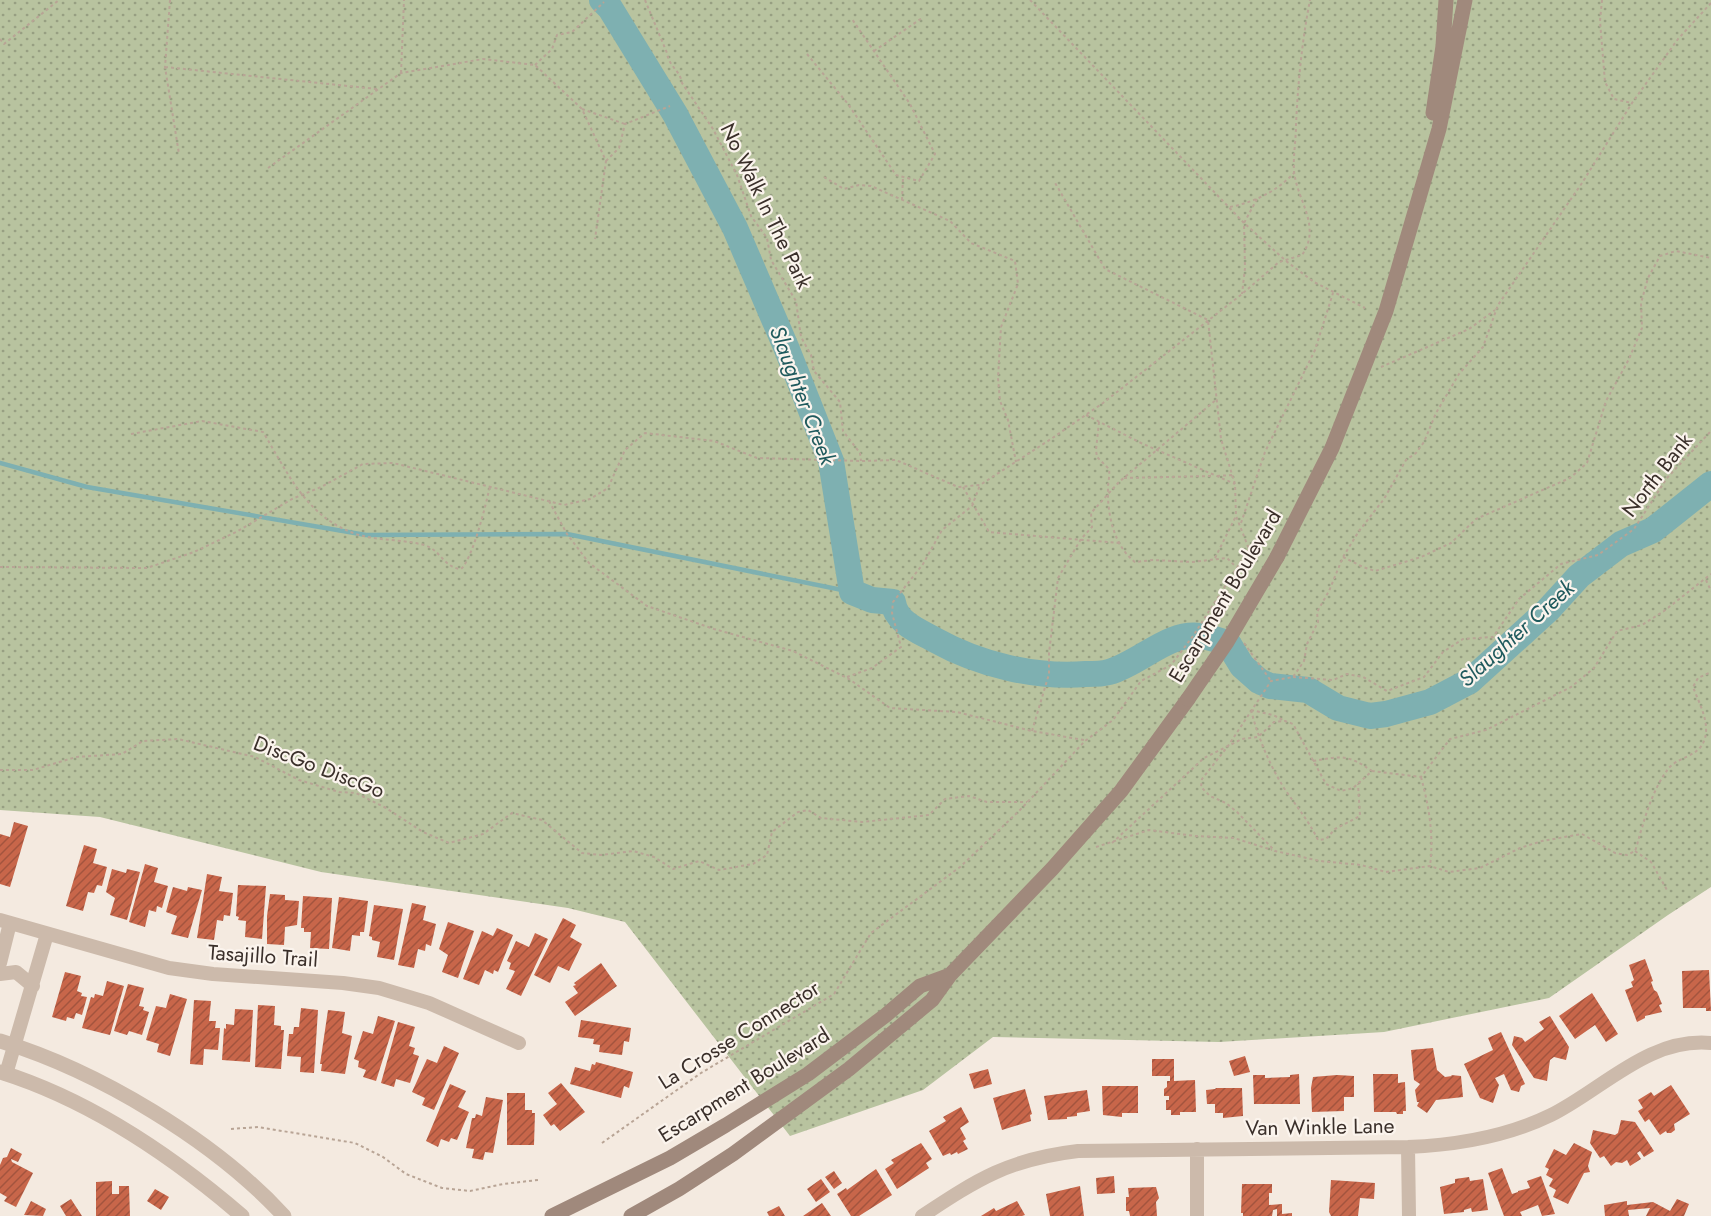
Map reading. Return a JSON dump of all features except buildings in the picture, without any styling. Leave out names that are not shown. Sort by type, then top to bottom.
[{"type":"main road","name":"Escarpment Boulevard","points":[[1425,173],[1443,45],[1446,0]]},
{"type":"main road","name":"Escarpment Boulevard","points":[[630,1216],[679,1189],[733,1154],[849,1069],[932,1000],[950,975],[1052,869],[1121,791],[1188,699],[1227,642],[1277,557],[1332,448],[1356,389],[1386,311],[1439,129],[1465,0]]},
{"type":"main road","name":"Escarpment Boulevard","points":[[552,1216],[669,1158],[726,1125],[808,1074],[920,986],[950,975]]},
{"type":"street","name":"Tasajillo Trail","points":[[5,921],[169,968],[191,972],[343,983],[379,988],[429,1003],[519,1043]]},
{"type":"street","points":[[0,963],[5,921]]},
{"type":"street","points":[[47,934],[33,986],[7,1043],[3,1073],[58,1094],[125,1130],[196,1177],[242,1216]]},
{"type":"street","points":[[0,974],[16,972],[33,986]]},
{"type":"street","points":[[7,1043],[92,1078],[156,1114],[235,1171],[284,1216]]},
{"type":"street","name":"Van Winkle Lane","points":[[922,1216],[982,1177],[1017,1162],[1037,1156],[1078,1150],[1408,1147],[1441,1145],[1510,1131],[1564,1108],[1651,1053],[1676,1045],[1711,1043]]},
{"type":"street","points":[[1408,1147],[1409,1216]]},
{"type":"street","points":[[1197,1149],[1197,1216]]},
{"type":"path","points":[[0,39],[4,44],[59,0]]},
{"type":"path","points":[[170,0],[165,67],[179,154]]},
{"type":"path","points":[[401,74],[404,0]]},
{"type":"path","name":"No Walk In The Park","points":[[645,0],[670,65],[681,75],[682,83],[712,129],[737,175],[751,216],[767,238],[771,260],[796,301],[801,337],[811,355],[814,371],[840,402],[843,430],[860,453],[861,461]]},
{"type":"path","points":[[1030,0],[1244,223],[1286,261],[1314,282],[1365,308]]},
{"type":"path","points":[[0,567],[147,568],[194,552],[363,464],[393,463],[564,505],[590,500],[608,488],[625,450],[645,434],[714,441],[757,458],[896,460],[958,487],[980,485],[1086,415],[1242,294],[1279,262],[1302,255],[1308,246],[1310,232],[1294,173],[1302,42],[1310,0]]},
{"type":"path","points":[[1602,0],[1600,21],[1605,82],[1614,99],[1632,103]]},
{"type":"path","points":[[535,65],[552,49],[557,35],[572,32],[604,2]]},
{"type":"path","points":[[1275,851],[1237,812],[1226,803],[1210,796],[1202,787],[1202,779],[1228,746],[1271,681],[1293,676],[1304,661],[1307,644],[1318,622],[1317,612],[1329,591],[1343,557],[1359,531],[1384,499],[1406,460],[1416,453],[1424,442],[1436,413],[1459,374],[1483,347],[1496,310],[1582,183],[1632,103],[1678,39],[1711,3]]},
{"type":"path","points":[[874,51],[922,18]]},
{"type":"path","points":[[807,54],[848,104],[896,175],[919,181],[935,154],[910,104],[852,19]]},
{"type":"path","points":[[268,168],[401,74],[483,59],[535,65],[582,109],[606,161],[595,239]]},
{"type":"path","points":[[165,67],[379,89]]},
{"type":"path","points":[[582,109],[625,124],[670,106]]},
{"type":"path","points":[[606,161],[619,148],[625,124]]},
{"type":"path","points":[[1230,207],[1244,205],[1257,199],[1283,184],[1294,173]]},
{"type":"path","points":[[824,177],[844,189],[859,185],[871,186],[950,221],[971,243],[1015,261],[1018,285],[1001,327],[998,378],[1000,401],[1008,420],[1016,462]]},
{"type":"path","points":[[902,200],[903,177]]},
{"type":"path","points":[[1054,181],[1105,269],[1208,320]]},
{"type":"path","points":[[1242,294],[1245,268],[1244,223],[1257,199]]},
{"type":"path","points":[[1343,557],[1375,571],[1421,557],[1451,543],[1476,519],[1570,478],[1587,463],[1606,401],[1629,359],[1642,327],[1641,303],[1648,278],[1660,256],[1676,251],[1711,258]]},
{"type":"path","points":[[1240,525],[1265,452],[1316,350],[1333,293]]},
{"type":"path","points":[[1381,367],[1469,329],[1496,310]]},
{"type":"path","points":[[1208,320],[1221,440],[1235,484],[1236,516],[1240,525]]},
{"type":"path","points":[[1032,731],[1048,674],[1058,578],[1081,539],[1092,527],[1091,513],[1124,478],[1217,399]]},
{"type":"path","points":[[1086,415],[1157,450],[1235,484]]},
{"type":"path","points":[[131,434],[202,421],[262,432],[302,495],[321,517],[355,533],[385,540],[427,545],[437,552],[449,566],[461,569],[465,566],[480,528],[490,486]]},
{"type":"path","points":[[1099,422],[1096,450],[1097,457],[1109,469],[1108,513],[1119,543],[1128,556],[1135,562],[1153,560],[1192,562],[1227,558],[1236,567]]},
{"type":"path","name":"North Bank","points":[[1293,676],[1333,680],[1347,675],[1363,677],[1387,691],[1424,677],[1443,652],[1463,639],[1493,637],[1519,599],[1561,564],[1598,555],[1634,529],[1667,478],[1711,431]]},
{"type":"path","points":[[1124,478],[1232,475]]},
{"type":"path","points":[[847,677],[872,668],[902,647],[892,613],[892,602],[923,564],[942,530],[972,506],[980,485]]},
{"type":"path","points":[[963,487],[988,532],[1119,543]]},
{"type":"path","points":[[549,501],[567,534],[589,563],[647,606],[714,629],[793,651],[847,677],[890,708],[957,712],[1032,731],[1085,741]]},
{"type":"path","points":[[1215,558],[1236,516]]},
{"type":"path","name":"La Crosse Connector","points":[[602,1143],[701,1073],[834,994],[871,933],[960,867],[1085,741],[1113,720],[1141,681],[1171,665],[1199,627],[1249,549],[1240,525]]},
{"type":"path","points":[[1421,777],[1450,739],[1486,730],[1571,687],[1594,668],[1617,631],[1642,625],[1664,611],[1711,574]]},
{"type":"path","points":[[1706,579],[1711,591]]},
{"type":"path","points":[[1096,847],[1149,830],[1234,838],[1275,851],[1320,861],[1361,865],[1386,872],[1430,866],[1449,872],[1480,868],[1542,840],[1582,834],[1615,853],[1627,855],[1635,851],[1650,806],[1667,770],[1676,760],[1685,758],[1696,751],[1704,741],[1705,720],[1693,687],[1698,678],[1711,672]]},
{"type":"path","points":[[1251,710],[1273,715],[1293,724],[1326,784],[1341,791],[1353,788],[1372,771]]},
{"type":"path","points":[[1251,710],[1258,737],[1284,788],[1311,826],[1318,840],[1326,839],[1335,829],[1360,816],[1358,784]]},
{"type":"path","points":[[1112,843],[1204,758],[1242,739],[1258,737],[1274,722],[1284,721]]},
{"type":"path","name":"DiscGo DiscGo","points":[[0,770],[33,770],[76,757],[122,754],[143,741],[178,739],[255,757],[299,780],[339,792],[356,793],[386,808],[423,832],[449,843],[483,834],[512,813],[542,820],[582,853],[601,855],[633,851],[654,857],[673,869],[699,861],[719,870],[753,864],[767,855],[772,832],[798,812],[808,810],[821,818],[862,822],[929,815],[945,799],[969,796],[987,802],[1027,802]]},
{"type":"path","points":[[1313,761],[1342,756],[1357,760],[1372,771],[1421,777]]},
{"type":"path","points":[[1421,777],[1428,806],[1433,846],[1430,866]]},
{"type":"path","points":[[1635,851],[1651,862],[1667,890]]},
{"type":"path","points":[[231,1128],[267,1128],[355,1143],[382,1157],[406,1174],[442,1188],[470,1191],[538,1180]]},
{"type":"green space","points":[[0,0],[1711,0],[1711,887],[1549,998],[1384,1032],[1219,1042],[993,1037],[923,1090],[790,1136],[625,922],[568,908],[321,872],[100,817],[0,810]]},
{"type":"waterway","name":"Slaughter Creek","points":[[602,0],[610,8],[675,114],[735,228],[786,347],[831,461],[852,592],[872,600],[893,602],[903,621],[952,649],[989,663],[1028,672],[1067,675],[1098,674],[1121,668],[1177,638],[1204,637],[1228,643],[1242,666],[1259,681],[1270,686],[1308,690],[1338,708],[1370,716],[1386,714],[1430,702],[1470,681],[1548,610],[1579,576],[1621,544],[1653,530],[1711,484]]},
{"type":"waterway","points":[[0,463],[87,487],[366,535],[567,534],[852,592]]}]
